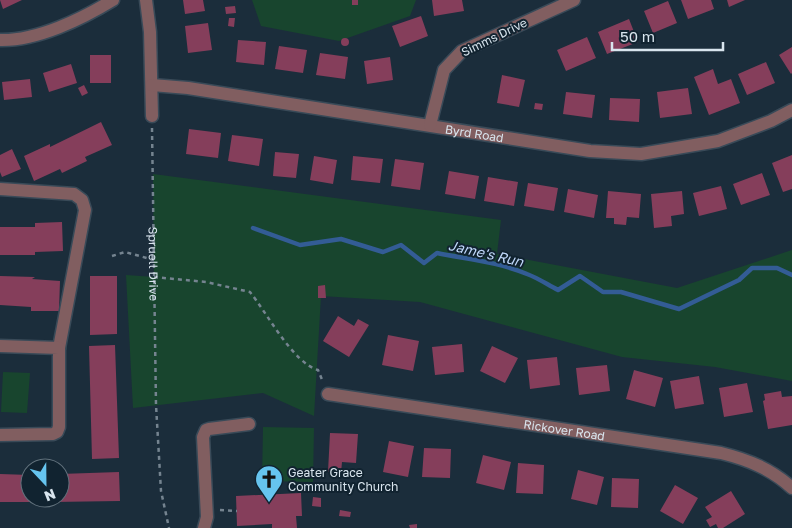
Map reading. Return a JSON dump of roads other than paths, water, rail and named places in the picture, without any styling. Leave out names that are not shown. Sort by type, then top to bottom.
[{"type":"street","points":[[0,40],[14,41],[55,29],[101,8],[113,0]]},
{"type":"street","points":[[146,0],[150,32],[152,116]]},
{"type":"street","name":"Simms Drive","points":[[430,125],[444,70],[462,51],[574,0]]},
{"type":"street","name":"Byrd Road","points":[[152,85],[188,88],[590,151],[641,154],[718,141],[771,121],[792,110]]},
{"type":"street","points":[[0,189],[74,194],[82,200],[85,210],[60,348],[59,427],[57,432],[53,434],[0,435]]},
{"type":"street","points":[[0,346],[60,348]]},
{"type":"street","name":"Rickover Road","points":[[328,394],[722,453],[746,459],[770,471],[792,488]]},
{"type":"street","points":[[204,528],[207,517],[203,438],[206,430],[249,424]]},
{"type":"waterway","name":"Jame's Run","points":[[253,228],[300,245],[341,239],[383,252],[401,245],[424,263],[437,253],[482,261],[505,266],[535,277],[558,290],[580,276],[603,292],[621,292],[679,309],[739,280],[752,268],[777,268],[792,275]]},
{"type":"place","name":"Geater Grace Community Church","points":[[269,503]]}]
